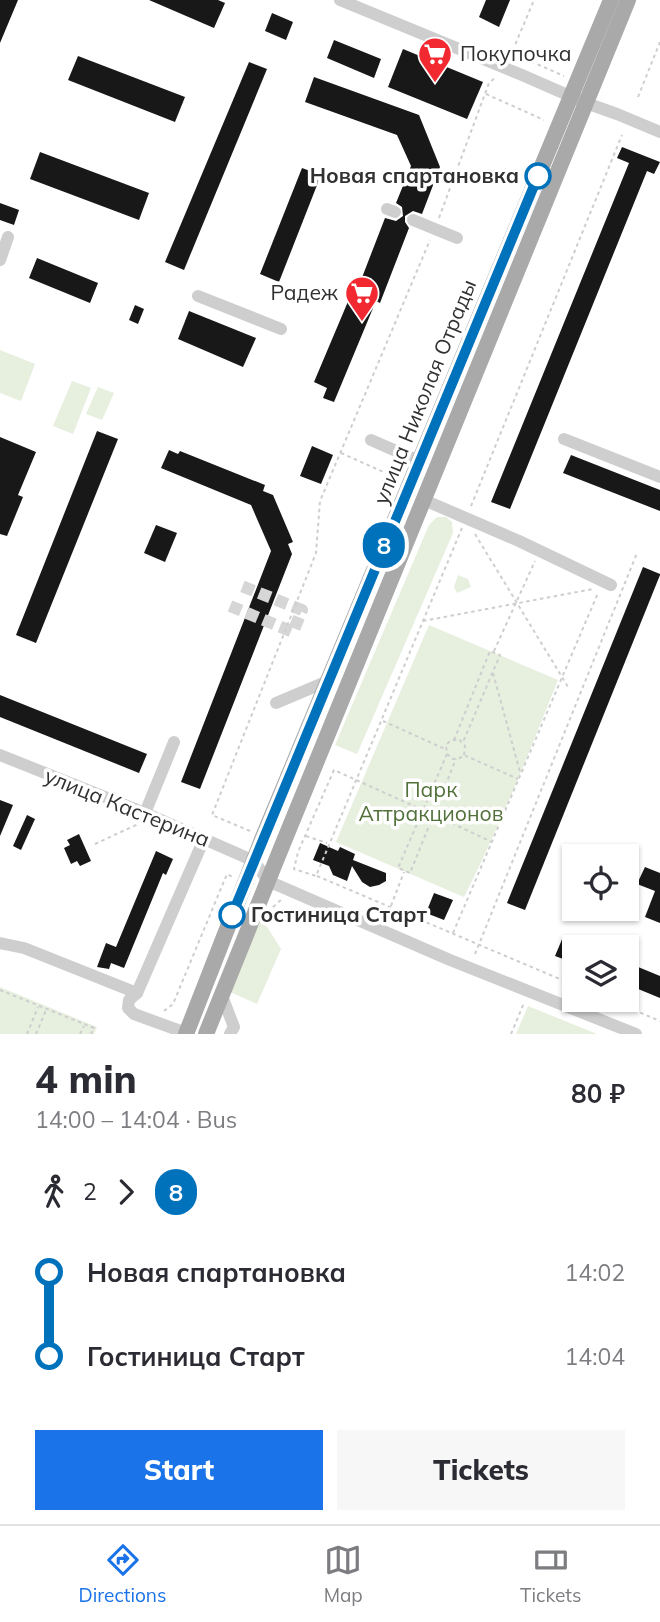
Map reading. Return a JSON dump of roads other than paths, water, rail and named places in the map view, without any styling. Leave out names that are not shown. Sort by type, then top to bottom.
[{"type":"main road","name":"улица Николая Отрады","points":[[206,1034],[424,500],[579,99],[611,0]]},
{"type":"main road","name":"улица Николая Отрады","points":[[186,1034],[254,861],[419,461],[579,99],[628,0]]},
{"type":"street","points":[[340,0],[660,132]]},
{"type":"street","points":[[413,220],[457,238]]},
{"type":"street","points":[[0,260],[8,237]]},
{"type":"street","points":[[198,296],[281,329]]},
{"type":"street","points":[[564,439],[660,477]]},
{"type":"street","points":[[371,440],[419,461]]},
{"type":"street","points":[[424,500],[611,585]]},
{"type":"street","points":[[276,703],[328,681]]},
{"type":"street","points":[[145,813],[174,741]]},
{"type":"street","name":"улица Кастерина","points":[[0,755],[145,813],[254,861]]},
{"type":"street","points":[[186,1034],[134,1014],[128,1008],[129,1000],[137,993],[204,839]]},
{"type":"street","points":[[254,861],[268,881],[450,960],[636,1034]]},
{"type":"street","points":[[0,943],[24,948],[137,993]]},
{"type":"street","points":[[222,996],[234,1027],[230,1034]]},
{"type":"tunnel","points":[[230,606],[293,632],[302,610],[239,585]]},
{"type":"place","name":"Покупочка","points":[[435,84]]},
{"type":"place","name":"Новая спартановка","points":[[538,176]]},
{"type":"place","name":"Радеж","points":[[362,323]]},
{"type":"place","name":"Гостиница Старт","points":[[232,915]]},
{"type":"park label","name":"Парк Аттракционов","points":[[431,802]]}]
